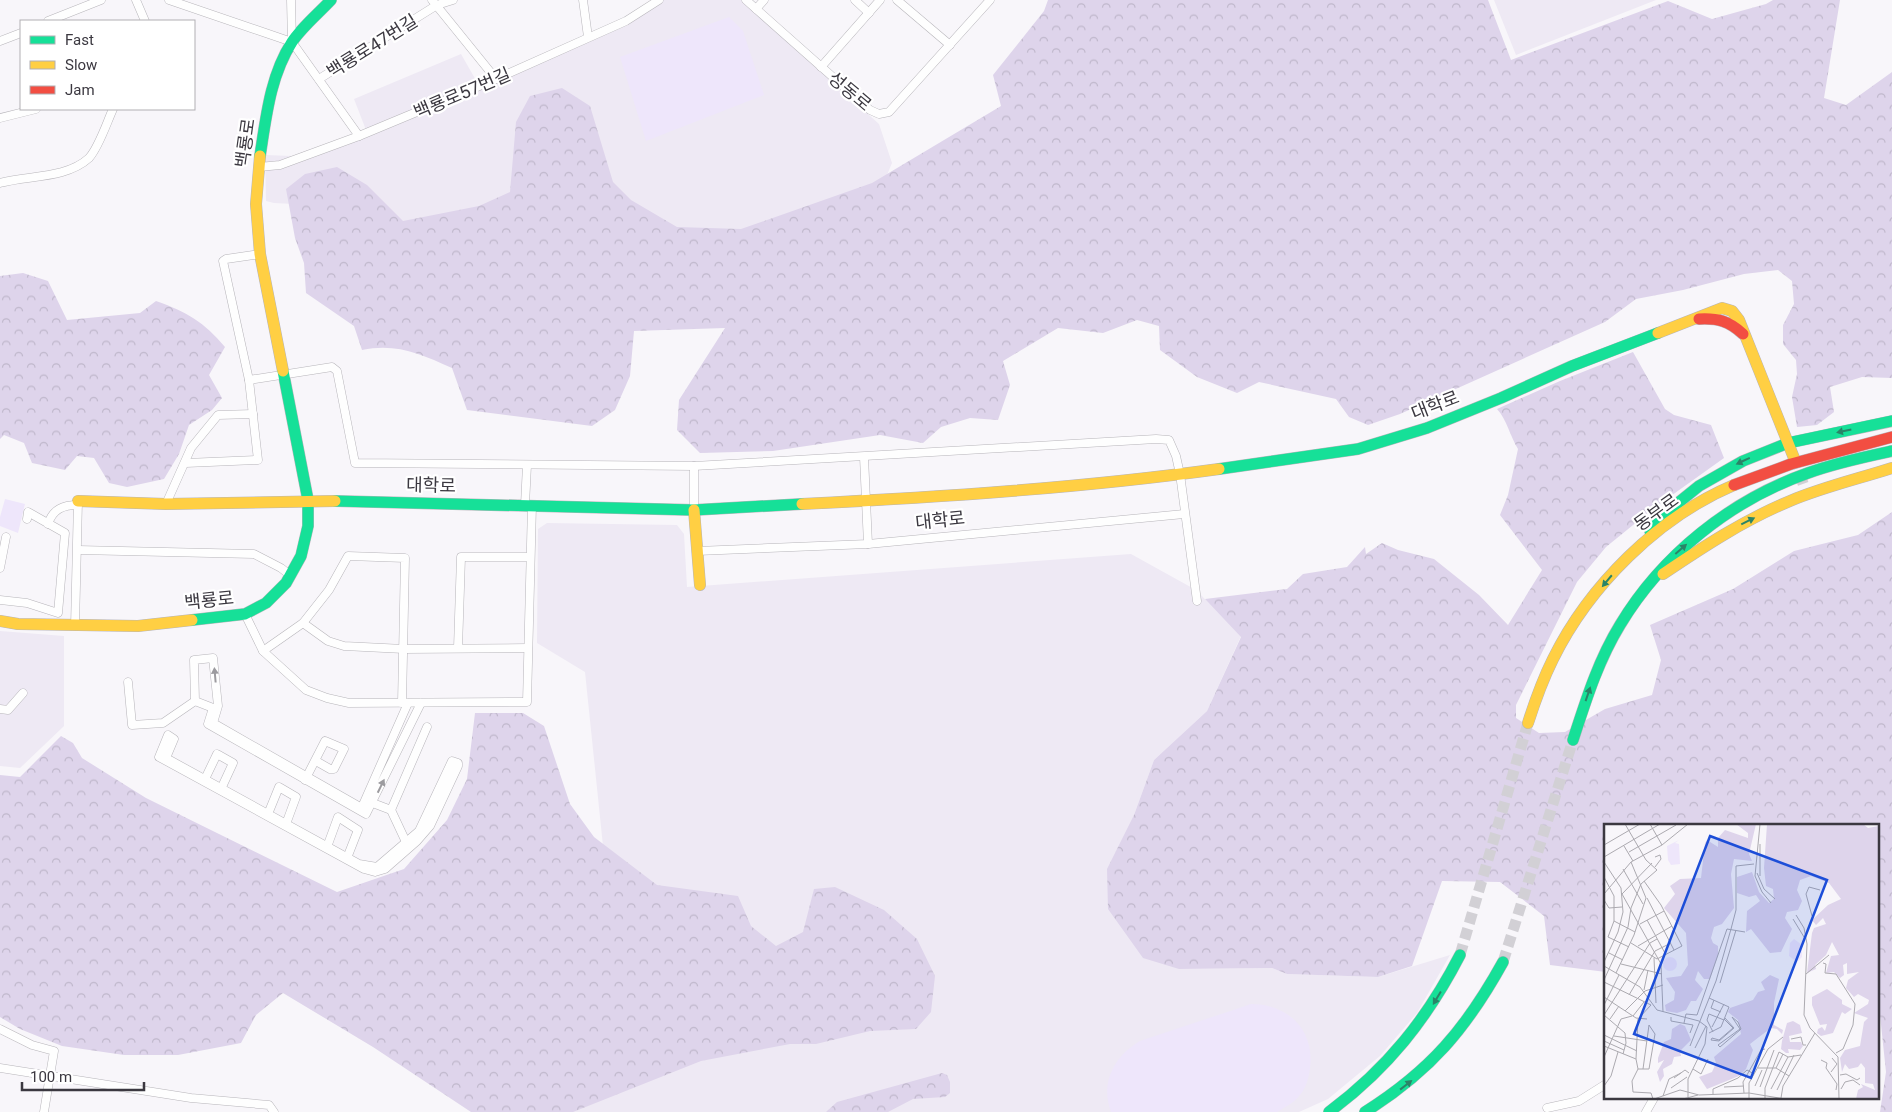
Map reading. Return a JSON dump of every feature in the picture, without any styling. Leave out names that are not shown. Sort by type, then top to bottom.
[{"type":"main road","name":"백룡로","points":[[0,621],[18,624],[138,626],[245,614],[266,603],[286,583],[302,556],[308,526],[308,500],[260,254],[256,204],[266,117],[275,77],[292,42],[331,0]]},
{"type":"main road","name":"대학로","points":[[78,503],[166,504],[308,500],[694,510],[948,497],[1180,474],[1358,449],[1427,428],[1501,398],[1572,366],[1690,320],[1710,318],[1733,324],[1745,336],[1794,458]]},
{"type":"main road","points":[[1640,545],[1662,515],[1699,486],[1743,461],[1788,443],[1892,421]]},
{"type":"main road","name":"동부로","points":[[1528,723],[1548,669],[1586,606],[1610,576],[1640,545],[1665,525],[1701,501],[1740,482],[1793,463],[1892,437]]},
{"type":"main road","points":[[1573,740],[1589,690],[1604,654],[1624,618],[1647,584],[1675,554],[1699,533],[1754,496],[1798,476],[1892,451]]},
{"type":"main road","points":[[1647,584],[1690,555],[1743,524],[1806,492],[1892,468]]},
{"type":"main road","points":[[694,510],[700,585]]},
{"type":"main road","points":[[1329,1112],[1385,1065],[1425,1018],[1460,955]]},
{"type":"main road","points":[[1365,1112],[1406,1086],[1445,1048],[1490,987],[1503,962]]},
{"type":"street","points":[[51,20],[101,0]]},
{"type":"street","points":[[136,0],[145,20]]},
{"type":"street","points":[[169,0],[292,42]]},
{"type":"street","points":[[291,0],[292,42],[359,136]]},
{"type":"street","name":"백룡로47번길","points":[[319,79],[435,3],[453,0]]},
{"type":"street","points":[[583,0],[588,37]]},
{"type":"street","name":"백룡로57번길","points":[[259,167],[280,165],[359,136],[496,79],[626,21],[658,0]]},
{"type":"street","name":"성동로","points":[[746,0],[870,110],[879,114],[889,112],[990,0]]},
{"type":"street","points":[[756,9],[764,0]]},
{"type":"street","points":[[855,0],[869,12]]},
{"type":"street","points":[[821,67],[880,0]]},
{"type":"street","points":[[897,0],[950,45]]},
{"type":"street","points":[[435,3],[496,79]]},
{"type":"street","points":[[0,41],[20,33]]},
{"type":"street","points":[[0,118],[32,110]]},
{"type":"street","points":[[0,183],[59,173],[77,166],[89,157],[95,148],[112,110]]},
{"type":"street","points":[[186,462],[258,460],[249,380],[223,261],[260,254]]},
{"type":"street","points":[[249,380],[332,367],[337,371],[354,462],[694,466],[864,458],[1156,439],[1169,440],[1176,456],[1180,474],[1197,601]]},
{"type":"street","points":[[166,504],[191,448],[218,415],[253,414]]},
{"type":"street","points":[[864,458],[868,544]]},
{"type":"street","points":[[245,614],[263,651],[306,690],[327,698],[349,702],[527,702],[530,557],[527,465]]},
{"type":"street","points":[[694,466],[694,510]]},
{"type":"street","points":[[48,524],[52,514],[60,507],[78,503],[75,626]]},
{"type":"street","points":[[0,600],[26,603],[58,613],[65,532],[28,512],[27,519]]},
{"type":"street","name":"대학로","points":[[698,551],[868,544],[1184,514]]},
{"type":"street","points":[[0,568],[6,537]]},
{"type":"street","points":[[78,550],[254,554],[290,575]]},
{"type":"street","points":[[263,651],[303,623],[329,590],[348,556],[405,558],[405,703],[369,801]]},
{"type":"street","points":[[458,648],[461,557],[530,557]]},
{"type":"street","points":[[303,623],[328,641],[344,646],[404,649],[528,648]]},
{"type":"street","points":[[195,701],[194,660],[213,658],[218,706],[213,723],[306,779]]},
{"type":"street","points":[[128,682],[132,725],[163,724],[195,701]]},
{"type":"street","points":[[0,709],[8,710],[23,693]]},
{"type":"street","points":[[195,701],[213,708],[208,724],[360,807],[369,801],[421,703]]},
{"type":"street","points":[[391,810],[427,727]]},
{"type":"street","points":[[168,735],[174,739],[166,758],[221,789],[359,864],[377,867],[418,831],[452,762],[458,763],[430,826],[418,841],[385,869],[375,872],[364,869],[158,756],[168,735]]},
{"type":"street","points":[[205,780],[217,754],[233,763],[221,789]]},
{"type":"street","points":[[306,779],[316,761]]},
{"type":"street","points":[[268,814],[278,787],[296,796],[286,824]]},
{"type":"street","points":[[369,801],[391,810],[406,842]]},
{"type":"street","points":[[327,847],[338,817],[358,830],[347,858]]},
{"type":"street","points":[[0,1029],[32,1045],[54,1051],[44,1112]]},
{"type":"street","points":[[0,1068],[191,1098],[269,1104],[274,1112]]},
{"type":"street","points":[[1547,1108],[1579,1101],[1604,1085]]},
{"type":"street","points":[[1646,1112],[1653,1100]]},
{"type":"shaded area","points":[[664,0],[741,0],[879,124],[892,163],[882,187],[750,234],[401,233],[293,204],[266,201],[265,155],[292,156],[366,130],[354,99],[461,54],[481,89],[628,25]]},
{"type":"shaded area","points":[[1494,0],[1656,0],[1516,55]]},
{"type":"shaded area","points":[[729,17],[743,31],[764,95],[646,141],[620,57]]},
{"type":"shaded area","points":[[5,499],[25,504],[18,533],[0,526],[0,517]]},
{"type":"shaded area","points":[[547,523],[677,525],[684,534],[687,587],[1131,554],[1196,590],[1241,636],[1207,711],[1154,760],[1134,815],[1179,969],[1272,968],[1287,974],[1378,977],[1450,955],[1417,1013],[1380,1056],[1328,1099],[1299,1112],[527,1112],[618,991],[585,672],[537,643],[538,529]]},
{"type":"shaded area","points":[[0,631],[64,636],[64,726],[20,768],[0,766]]},
{"type":"shaded area","points":[[1251,1004],[1264,1005],[1287,1014],[1303,1031],[1308,1042],[1310,1068],[1308,1079],[1301,1093],[1292,1103],[1277,1112],[1111,1112],[1107,1091],[1108,1081],[1116,1062],[1131,1047],[1140,1041]]},
{"type":"green space","points":[[1048,0],[1488,0],[1511,60],[1668,1],[1712,19],[1766,4],[1773,0],[1840,0],[1824,98],[1846,105],[1892,72],[1892,378],[1862,377],[1830,387],[1834,412],[1817,425],[1797,427],[1792,397],[1797,374],[1796,360],[1783,344],[1783,325],[1794,304],[1792,281],[1778,270],[1744,274],[1683,290],[1636,299],[1605,322],[1400,414],[1368,425],[1349,417],[1336,399],[1259,382],[1237,393],[1197,377],[1160,350],[1159,326],[1137,320],[1103,333],[1058,328],[1003,361],[1010,385],[998,420],[970,418],[941,427],[923,443],[880,435],[773,451],[700,453],[677,430],[679,400],[725,328],[634,331],[630,376],[615,410],[592,426],[467,410],[452,368],[408,351],[386,348],[362,350],[354,326],[306,293],[304,263],[295,238],[286,189],[305,174],[337,167],[367,185],[403,221],[479,206],[510,192],[516,122],[530,96],[562,88],[590,106],[613,182],[631,200],[677,227],[741,229],[872,183],[1001,106],[993,75],[1044,11]]},
{"type":"green space","points":[[23,273],[48,281],[67,320],[140,313],[156,301],[177,309],[202,324],[225,347],[209,375],[222,398],[212,410],[189,425],[179,454],[164,479],[127,487],[109,483],[94,458],[77,456],[65,470],[32,463],[24,443],[4,435],[0,439],[0,276]]},
{"type":"green space","points":[[1633,352],[1665,409],[1674,415],[1711,425],[1724,458],[1654,508],[1606,547],[1577,582],[1516,705],[1516,718],[1539,733],[1565,732],[1605,709],[1652,695],[1661,660],[1650,625],[1733,589],[1794,551],[1858,535],[1892,512],[1892,1112],[1880,1112],[1886,1072],[1880,1015],[1880,824],[1604,824],[1604,972],[1550,965],[1544,916],[1500,882],[1442,881],[1412,966],[1378,977],[1287,974],[1272,968],[1179,969],[1143,958],[1108,909],[1107,869],[1134,815],[1154,760],[1207,711],[1241,637],[1205,599],[1287,589],[1303,574],[1347,567],[1365,547],[1366,554],[1382,543],[1398,550],[1434,559],[1479,595],[1508,625],[1542,570],[1500,515],[1508,495],[1518,449],[1497,409]]},
{"type":"green space","points":[[475,713],[523,713],[544,726],[570,804],[594,837],[657,885],[738,896],[751,926],[776,946],[803,932],[814,889],[835,887],[884,910],[917,939],[935,976],[931,1012],[916,1029],[870,1031],[816,1044],[790,1044],[701,1061],[573,1112],[471,1112],[373,1047],[283,993],[256,1015],[241,1043],[178,1055],[124,1055],[62,1046],[20,1029],[0,1017],[0,775],[20,777],[61,736],[73,743],[82,758],[146,798],[337,892],[404,869],[447,820],[467,779]]},
{"type":"green space","points":[[942,1073],[947,1075],[950,1082],[950,1093],[945,1097],[913,1099],[888,1112],[826,1112],[837,1102]]},
{"type":"tunnel","points":[[1794,458],[1805,489]]},
{"type":"tunnel","points":[[1460,955],[1528,723]]},
{"type":"tunnel","points":[[1503,962],[1573,740]]},
{"type":"traffic: fast","points":[[260,156],[270,98],[285,55],[300,31],[331,0]]},
{"type":"traffic: fast","points":[[1219,469],[1358,449],[1427,428],[1501,398],[1572,366],[1658,333]]},
{"type":"traffic: fast","points":[[192,620],[245,614],[266,603],[286,583],[301,556],[308,526],[308,500],[283,371]]},
{"type":"traffic: fast","points":[[1650,531],[1663,515],[1699,486],[1743,461],[1788,443],[1892,421]]},
{"type":"traffic: fast","points":[[1573,740],[1593,681],[1612,639],[1637,599],[1678,553],[1726,515],[1752,498],[1780,484],[1829,466],[1892,451]]},
{"type":"traffic: fast","points":[[335,501],[694,510],[802,504]]},
{"type":"traffic: fast","points":[[1329,1112],[1350,1096],[1404,1041],[1434,1000],[1460,955]]},
{"type":"traffic: fast","points":[[1365,1112],[1409,1081],[1444,1047],[1475,1008],[1503,962]]},
{"type":"traffic: slow","points":[[260,156],[256,204],[260,254],[283,371]]},
{"type":"traffic: slow","points":[[1658,333],[1722,308],[1732,311],[1739,320],[1794,458]]},
{"type":"traffic: slow","points":[[1663,574],[1724,534],[1773,508],[1815,491],[1892,468]]},
{"type":"traffic: slow","points":[[802,504],[1011,491],[1115,482],[1219,469]]},
{"type":"traffic: slow","points":[[1528,723],[1539,690],[1553,659],[1568,632],[1606,580],[1653,535],[1679,515],[1734,485]]},
{"type":"traffic: slow","points":[[78,501],[166,504],[335,501]]},
{"type":"traffic: slow","points":[[694,510],[700,585]]},
{"type":"traffic: slow","points":[[0,621],[18,624],[138,626],[192,620]]},
{"type":"traffic: jam","points":[[1699,319],[1723,321],[1743,334]]},
{"type":"traffic: jam","points":[[1734,485],[1791,464],[1892,437]]}]
